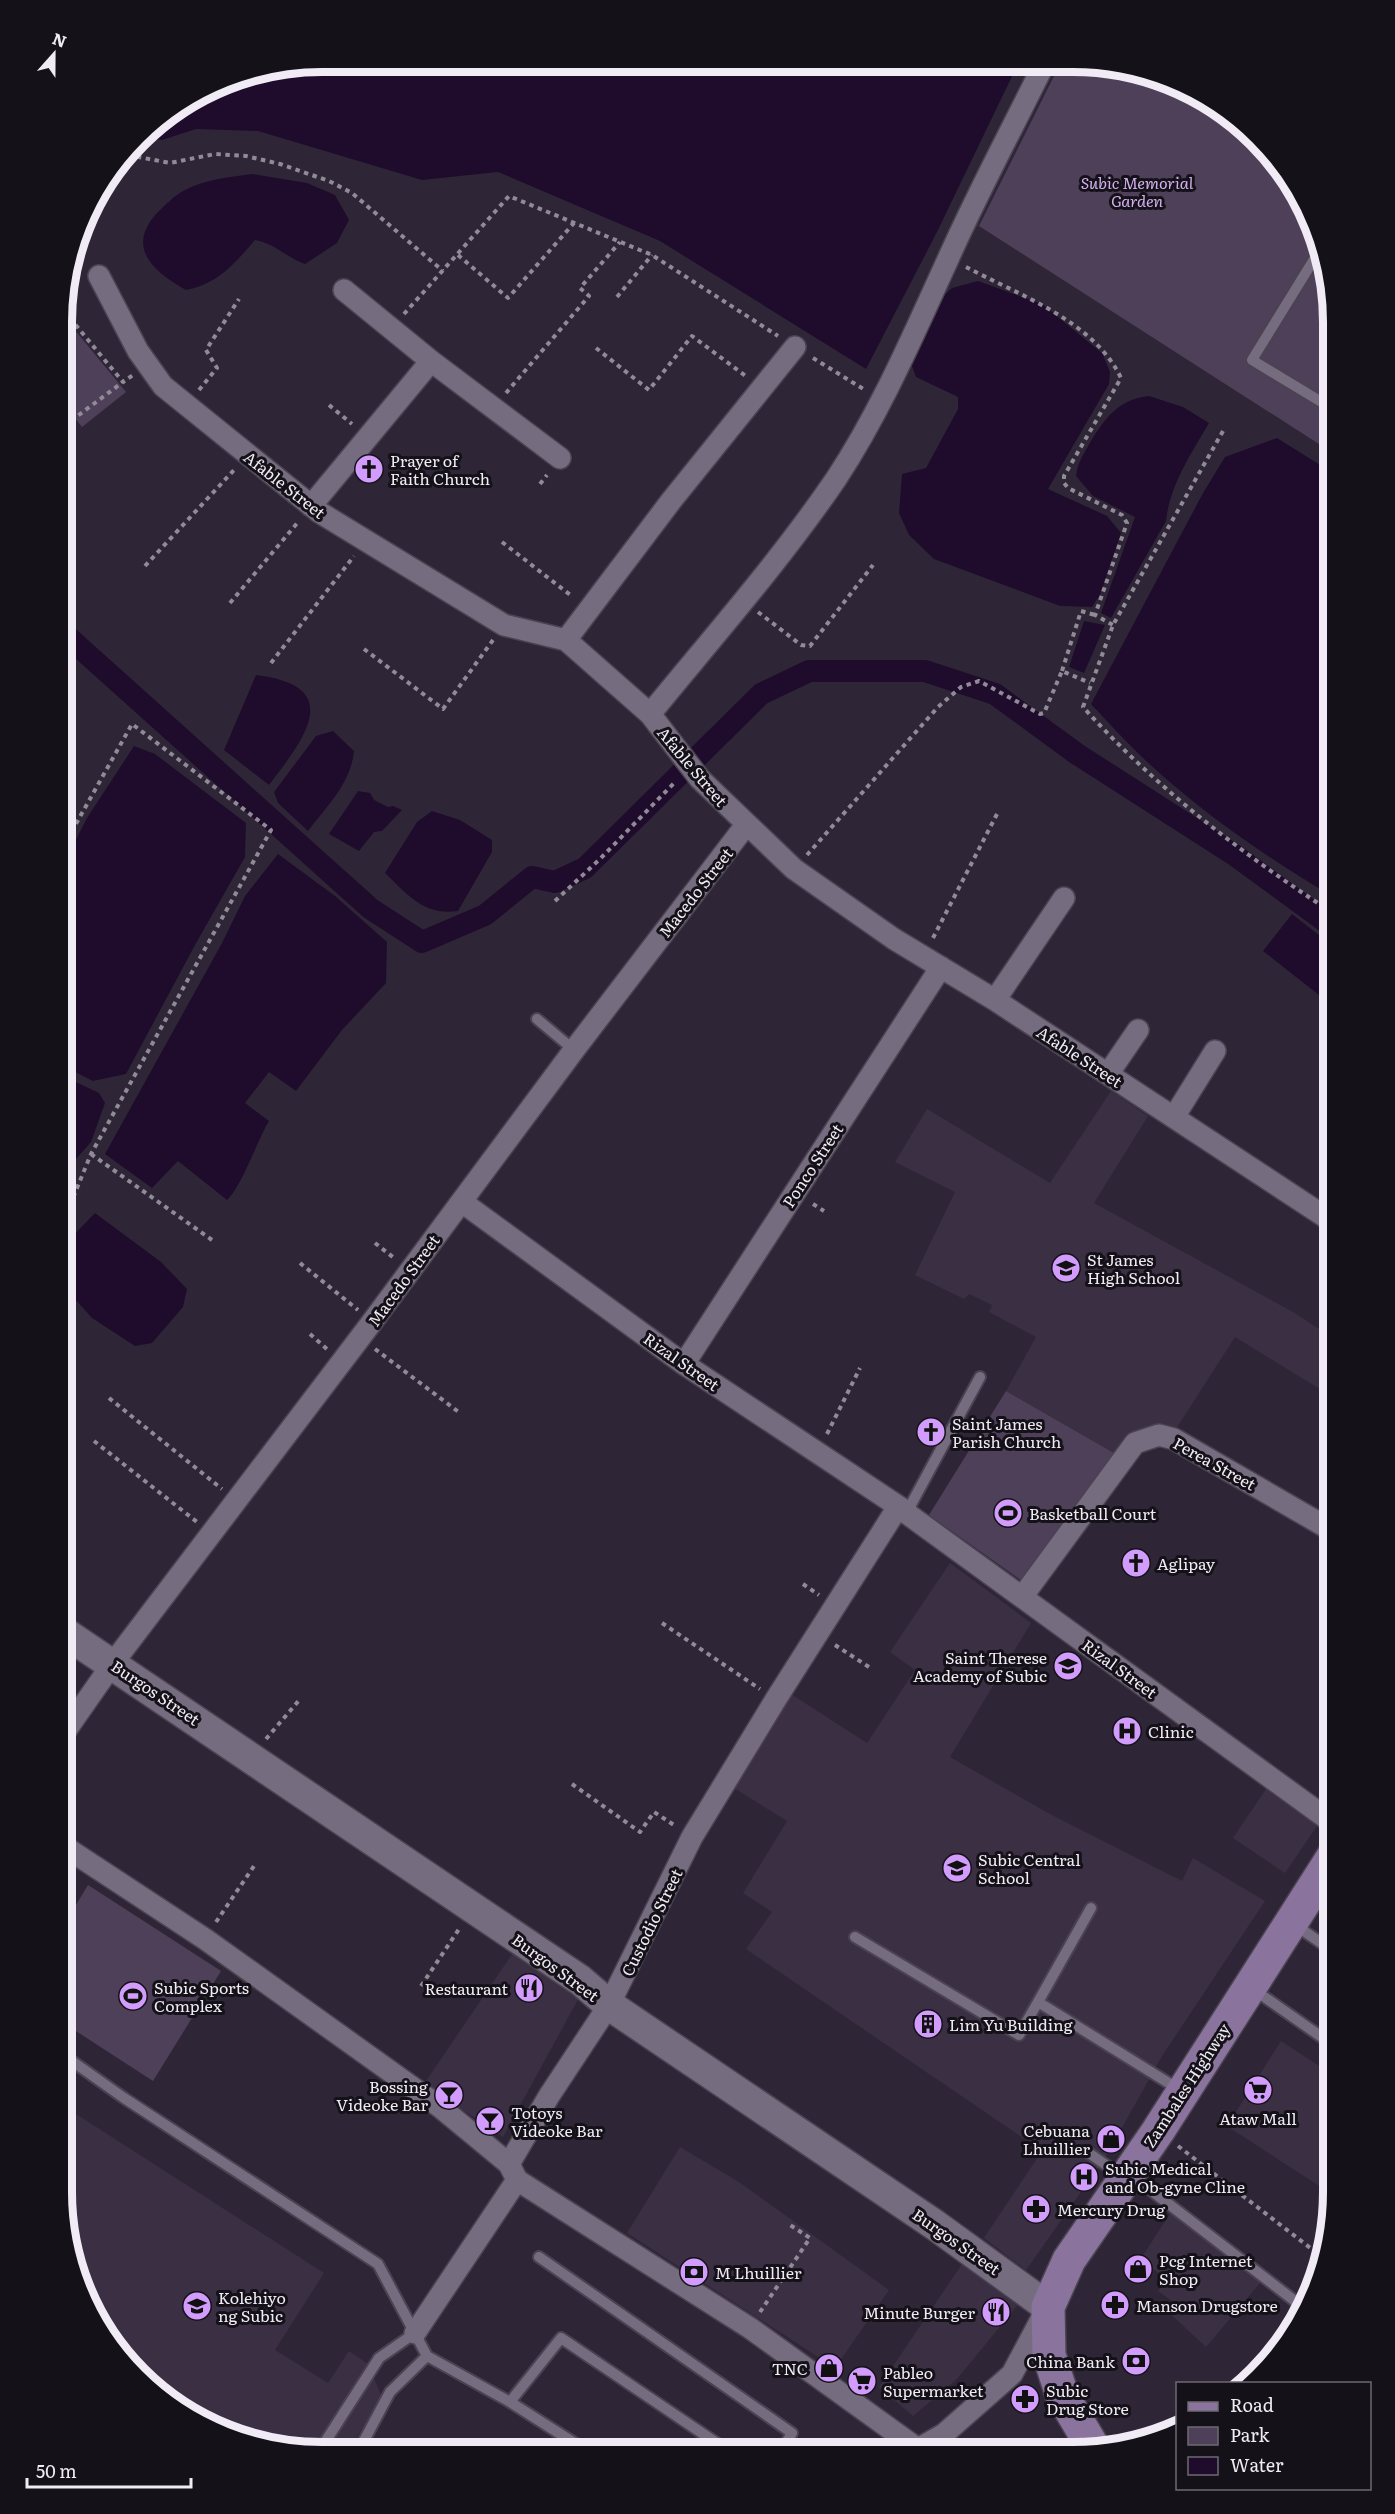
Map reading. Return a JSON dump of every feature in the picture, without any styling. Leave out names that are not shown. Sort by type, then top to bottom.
[{"type":"main road","name":"Zambales Highway","points":[[1089,2441],[1062,2395],[1049,2355],[1048,2307],[1069,2260],[1158,2131],[1323,1873]]},
{"type":"street","points":[[650,714],[743,600],[835,479],[883,400],[948,257],[1041,72]]},
{"type":"street","name":"Afable Street","points":[[99,276],[147,366],[163,386],[311,506],[504,625],[566,640],[650,714],[688,772],[794,869],[866,921],[995,1000],[1323,1215]]},
{"type":"street","points":[[345,290],[431,361],[560,458]]},
{"type":"street","points":[[566,640],[588,608],[795,347]]},
{"type":"street","points":[[311,506],[431,361]]},
{"type":"street","name":"Macedo Street","points":[[72,1722],[279,1442],[746,825]]},
{"type":"street","points":[[995,1000],[1064,898]]},
{"type":"street","name":"Ponco Street","points":[[684,1364],[940,967]]},
{"type":"street","points":[[1108,1074],[1138,1030]]},
{"type":"street","points":[[1174,1117],[1215,1051]]},
{"type":"street","name":"Rizal Street","points":[[462,1202],[684,1364],[902,1509],[1323,1816]]},
{"type":"street","name":"Perea Street","points":[[1022,1597],[1135,1443],[1146,1438],[1159,1435],[1190,1446],[1323,1525]]},
{"type":"street","name":"Custodio Street","points":[[416,2333],[513,2172],[549,2096],[609,2005],[692,1837],[817,1633],[902,1509]]},
{"type":"street","name":"Burgos Street","points":[[72,1637],[580,1980],[609,2005],[935,2225],[1048,2307]]},
{"type":"street","points":[[72,1852],[205,1940],[440,2107],[513,2172],[750,2328],[905,2442]]},
{"type":"street","points":[[931,2442],[944,2434],[1012,2374],[1048,2307]]},
{"type":"lane","points":[[1314,259],[1252,360],[1323,402]]},
{"type":"lane","points":[[537,1019],[574,1050]]},
{"type":"lane","points":[[902,1509],[980,1377]]},
{"type":"lane","points":[[855,1937],[1018,2035],[1091,1908]]},
{"type":"lane","points":[[1292,1923],[1323,1944]]},
{"type":"lane","points":[[1250,1987],[1323,2038]]},
{"type":"lane","points":[[1038,2002],[1182,2091]]},
{"type":"lane","points":[[72,2061],[378,2264],[427,2356],[510,2402],[572,2442]]},
{"type":"lane","points":[[1086,2151],[1126,2176],[1297,2303]]},
{"type":"lane","points":[[539,2257],[792,2433],[787,2442]]},
{"type":"lane","points":[[325,2442],[379,2358],[416,2333]]},
{"type":"lane","points":[[510,2402],[561,2338],[717,2442]]},
{"type":"lane","points":[[363,2442],[390,2392],[427,2356]]},
{"type":"path","points":[[135,156],[170,164],[215,154],[246,156],[280,164],[329,181],[352,193],[443,271]]},
{"type":"path","points":[[391,328],[509,196],[652,255],[795,347],[883,400]]},
{"type":"path","points":[[458,255],[508,298],[574,223]]},
{"type":"path","points":[[494,407],[589,296],[580,288],[620,243]]},
{"type":"path","points":[[617,297],[652,255]]},
{"type":"path","points":[[948,257],[1076,325],[1113,360],[1121,378],[1064,476],[1064,483],[1068,488],[1122,515],[1127,523],[1095,615]]},
{"type":"path","points":[[185,406],[217,368],[206,350],[239,299]]},
{"type":"path","points":[[72,321],[123,382]]},
{"type":"path","points":[[596,348],[649,390],[692,336],[762,388]]},
{"type":"path","points":[[72,420],[147,366]]},
{"type":"path","points":[[329,405],[368,438]]},
{"type":"path","points":[[1223,431],[1113,625],[1083,707],[1113,740],[1212,828],[1323,906]]},
{"type":"path","points":[[145,566],[248,455]]},
{"type":"path","points":[[230,603],[311,506]]},
{"type":"path","points":[[271,663],[366,542]]},
{"type":"path","points":[[502,542],[588,608]]},
{"type":"path","points":[[743,600],[801,645],[810,646],[873,565]]},
{"type":"path","points":[[794,869],[938,707],[961,687],[979,681],[1040,714],[1044,713],[1062,671],[1081,611],[1095,615],[1113,625]]},
{"type":"path","points":[[364,649],[443,709],[504,625]]},
{"type":"path","points":[[1062,671],[1090,683]]},
{"type":"path","points":[[72,832],[132,724],[271,830],[91,1154],[72,1200]]},
{"type":"path","points":[[555,900],[688,772]]},
{"type":"path","points":[[921,956],[997,814]]},
{"type":"path","points":[[91,1154],[212,1240]]},
{"type":"path","points":[[300,1263],[366,1330],[460,1413]]},
{"type":"path","points":[[817,1454],[860,1368]]},
{"type":"path","points":[[109,1398],[237,1501]]},
{"type":"path","points":[[94,1441],[212,1534]]},
{"type":"path","points":[[662,1623],[776,1699]]},
{"type":"path","points":[[817,1633],[872,1669]]},
{"type":"path","points":[[251,1756],[301,1698]]},
{"type":"path","points":[[572,1784],[640,1832],[654,1812],[692,1837]]},
{"type":"path","points":[[205,1940],[254,1866]]},
{"type":"path","points":[[421,1986],[472,1908]]},
{"type":"path","points":[[1158,2131],[1315,2252]]},
{"type":"path","points":[[750,2328],[810,2238],[788,2223]]},
{"type":"shaded area","name":"St James High School","points":[[1111,1091],[1148,1116],[1094,1203],[1293,1312],[1323,1332],[1323,1391],[1235,1337],[1174,1432],[1164,1429],[1125,1438],[1114,1453],[1006,1391],[1036,1337],[989,1312],[992,1305],[969,1294],[964,1299],[915,1275],[955,1192],[895,1162],[927,1109],[1050,1183]]},
{"type":"shaded area","name":"Subic Central School","points":[[950,1563],[1031,1623],[950,1757],[1048,1813],[1182,1881],[1193,1858],[1265,1901],[1162,2056],[1105,2158],[1026,2270],[984,2238],[1042,2151],[746,1949],[772,1912],[743,1893],[787,1821],[734,1788],[791,1694],[867,1743],[915,1670],[890,1652]]},
{"type":"shaded area","points":[[1266,1789],[1317,1826],[1285,1873],[1233,1838]]},
{"type":"shaded area","points":[[515,1950],[581,1994],[503,2137],[424,2084]]},
{"type":"shaded area","points":[[1281,2041],[1323,2068],[1323,2188],[1227,2126]]},
{"type":"shaded area","name":"Kolehiyo ng Subic","points":[[72,2111],[324,2273],[275,2350],[328,2383],[349,2351],[368,2364],[382,2397],[354,2442],[290,2440],[226,2423],[183,2400],[145,2369],[114,2331],[85,2272],[74,2224]]},
{"type":"shaded area","points":[[680,2147],[739,2182],[889,2290],[835,2368],[627,2233]]},
{"type":"shaded area","points":[[1171,2212],[1261,2282],[1206,2347],[1164,2308],[1173,2302],[1158,2291],[1166,2278],[1140,2260]]},
{"type":"shaded area","points":[[966,2258],[1020,2302],[957,2379],[913,2416],[879,2387]]},
{"type":"green space","name":"Subic Memorial Garden","points":[[1056,72],[1105,74],[1153,85],[1212,114],[1250,145],[1281,183],[1310,242],[1321,290],[1323,447],[979,226]]},
{"type":"green space","points":[[72,327],[126,392],[82,427],[72,414]]},
{"type":"green space","points":[[1006,1391],[1114,1453],[1025,1583],[929,1515]]},
{"type":"green space","name":"Subic Sports Complex","points":[[88,1885],[221,1971],[153,2081],[72,2028],[72,1911]]},
{"type":"water","points":[[322,72],[1014,72],[936,234],[866,369],[660,241],[498,172],[422,180],[258,131],[196,129],[162,140],[152,139],[183,114],[212,98],[242,85],[290,74]]},
{"type":"water","points":[[253,174],[307,183],[335,195],[349,220],[337,243],[305,264],[268,244],[255,240],[217,278],[186,290],[154,267],[144,248],[144,237],[157,213],[181,192],[193,186],[218,179]]},
{"type":"water","points":[[978,281],[1042,304],[1102,353],[1110,372],[1109,384],[1048,489],[1107,516],[1121,533],[1100,595],[1092,607],[1060,606],[934,559],[909,535],[899,513],[902,474],[926,468],[958,409],[958,397],[916,377],[909,358],[936,302],[952,288]]},
{"type":"water","points":[[1149,396],[1183,407],[1209,423],[1177,482],[1166,521],[1111,618],[1101,613],[1135,517],[1093,496],[1076,476],[1084,454],[1108,417],[1121,405]]},
{"type":"water","points":[[1277,438],[1323,467],[1323,891],[1258,849],[1186,796],[1135,751],[1091,704],[1203,493],[1225,457]]},
{"type":"water","points":[[1084,621],[1105,625],[1084,673],[1069,667]]},
{"type":"water","points":[[256,675],[284,681],[301,690],[309,702],[310,716],[304,732],[295,750],[269,785],[224,750]]},
{"type":"water","points":[[333,731],[354,751],[352,763],[337,794],[308,831],[278,803],[274,792],[316,736]]},
{"type":"water","points":[[134,746],[155,754],[246,823],[245,857],[126,1074],[93,1081],[72,1070],[72,847],[87,818]]},
{"type":"water","points":[[358,791],[370,793],[374,800],[388,807],[393,806],[402,810],[382,831],[374,832],[359,851],[329,834]]},
{"type":"water","points":[[432,811],[460,820],[492,840],[492,852],[458,911],[446,912],[426,907],[409,896],[385,873],[417,822]]},
{"type":"water","points":[[278,854],[335,896],[387,942],[386,983],[342,1030],[296,1091],[269,1072],[245,1103],[269,1121],[238,1185],[227,1200],[178,1161],[152,1188],[105,1154],[222,943],[245,896]]},
{"type":"water","points":[[1292,914],[1323,938],[1323,998],[1263,951]]},
{"type":"water","points":[[72,1080],[99,1093],[105,1103],[91,1142],[76,1159],[72,1158]]},
{"type":"water","points":[[95,1213],[161,1262],[187,1289],[183,1307],[152,1343],[135,1346],[92,1318],[72,1296],[72,1238]]},
{"type":"waterway","points":[[72,640],[371,909],[422,942],[485,915],[532,877],[555,882],[585,868],[761,694],[809,671],[925,671],[995,694],[1077,754],[1236,856],[1323,920]]},
{"type":"place","name":"Prayer of Faith Church","points":[[369,469]]},
{"type":"place","name":"St James High School","points":[[1066,1268]]},
{"type":"place","name":"Saint James Parish Church","points":[[931,1432]]},
{"type":"place","name":"Basketball Court","points":[[1008,1513]]},
{"type":"place","name":"Aglipay","points":[[1136,1563]]},
{"type":"place","name":"Saint Therese Academy of Subic","points":[[1068,1666]]},
{"type":"place","name":"Clinic","points":[[1127,1731]]},
{"type":"place","name":"Subic Central School","points":[[957,1868]]},
{"type":"place","name":"Restaurant","points":[[529,1988]]},
{"type":"place","name":"Subic Sports Complex","points":[[133,1996]]},
{"type":"place","name":"Lim Yu Building","points":[[928,2024]]},
{"type":"place","name":"Ataw Mall","points":[[1258,2090]]},
{"type":"place","name":"Bossing Videoke Bar","points":[[449,2095]]},
{"type":"place","name":"Totoys Videoke Bar","points":[[490,2121]]},
{"type":"place","name":"Cebuana Lhuillier","points":[[1111,2139]]},
{"type":"place","name":"Subic Medical and Ob-gyne Cline","points":[[1084,2177]]},
{"type":"place","name":"Mercury Drug","points":[[1036,2209]]},
{"type":"place","name":"Pcg Internet Shop","points":[[1138,2269]]},
{"type":"place","name":"M Lhuillier","points":[[694,2272]]},
{"type":"place","name":"Manson Drugstore","points":[[1115,2305]]},
{"type":"place","name":"Kolehiyo ng Subic","points":[[197,2306]]},
{"type":"place","name":"Minute Burger","points":[[996,2312]]},
{"type":"place","name":"China Bank","points":[[1136,2361]]},
{"type":"place","name":"TNC","points":[[829,2368]]},
{"type":"place","name":"Pableo Supermarket","points":[[862,2381]]},
{"type":"place","name":"Subic Drug Store","points":[[1025,2399]]}]
